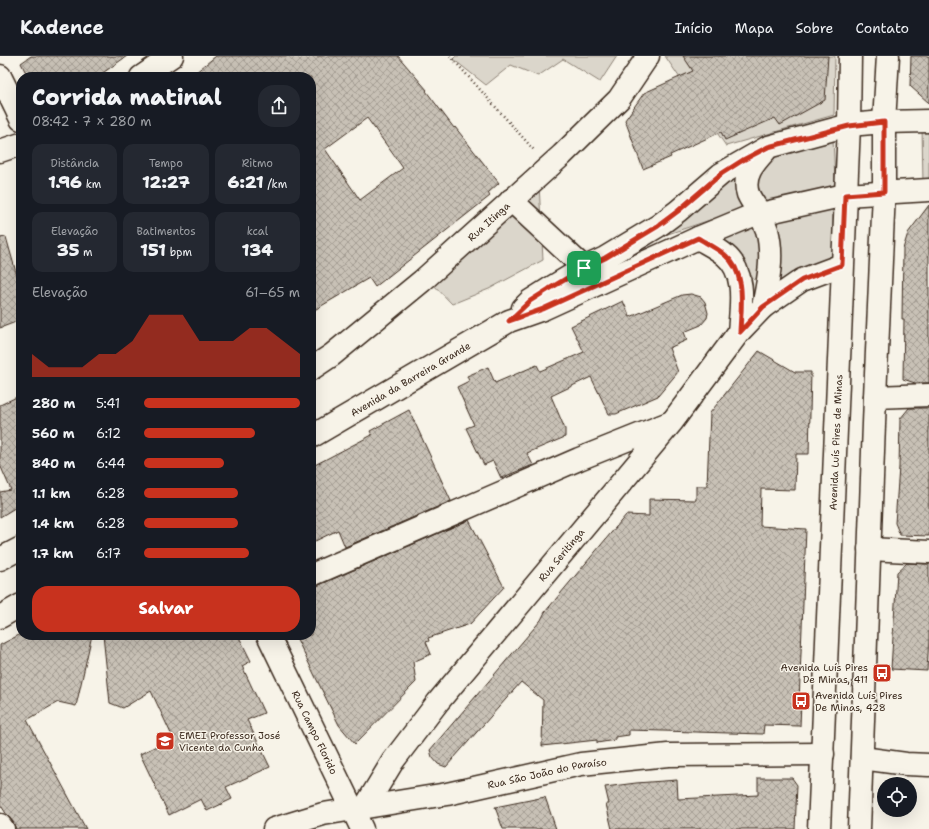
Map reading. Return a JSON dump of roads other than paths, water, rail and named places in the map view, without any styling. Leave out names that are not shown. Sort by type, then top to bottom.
[{"type":"main road","points":[[148,72],[172,56]]},
{"type":"main road","name":"Rua Itinga","points":[[316,366],[332,355],[422,281],[562,155],[619,99],[648,56]]},
{"type":"main road","name":"Avenida Luís Pires de Minas","points":[[820,829],[842,265],[849,126],[850,56]]},
{"type":"main road","points":[[859,829],[874,397],[884,192],[884,122],[888,56]]},
{"type":"main road","points":[[0,76],[16,109]]},
{"type":"main road","name":"Avenida da Barreira Grande","points":[[509,321],[530,301],[658,226],[721,174],[768,147],[849,126],[884,122],[929,121]]},
{"type":"main road","points":[[0,151],[16,146]]},
{"type":"main road","points":[[763,307],[769,278],[770,249],[767,230],[760,213],[748,194],[747,178],[752,166],[768,147]]},
{"type":"main road","name":"Avenida da Barreira Grande","points":[[316,434],[509,321],[543,309],[746,217],[845,195],[929,190]]},
{"type":"main road","points":[[511,200],[584,268]]},
{"type":"main road","points":[[698,238],[725,255],[735,266],[740,278],[741,291],[740,332]]},
{"type":"main road","name":"Rua Seritinga","points":[[359,808],[438,702],[672,422],[740,332],[763,307],[802,280],[842,265]]},
{"type":"main road","points":[[874,397],[929,395]]},
{"type":"main road","points":[[316,573],[580,459],[672,422]]},
{"type":"main road","points":[[869,549],[929,552]]},
{"type":"main road","points":[[0,559],[16,551]]},
{"type":"main road","points":[[0,617],[16,608]]},
{"type":"main road","name":"Rua Campo Florido","points":[[271,640],[359,808],[362,829]]},
{"type":"main road","name":"Rua São João do Paraíso","points":[[274,829],[323,814],[447,794],[581,764],[668,755],[823,754]]},
{"type":"main road","points":[[862,758],[929,766]]},
{"type":"main road","points":[[0,825],[3,829]]},
{"type":"place","name":"Avenida Luís Pires De Minas, 411","points":[[882,673]]},
{"type":"place","name":"Avenida Luís Pires De Minas, 428","points":[[801,701]]},
{"type":"place","name":"EMEI Professor José Vicente da Cunha","points":[[165,741]]}]
